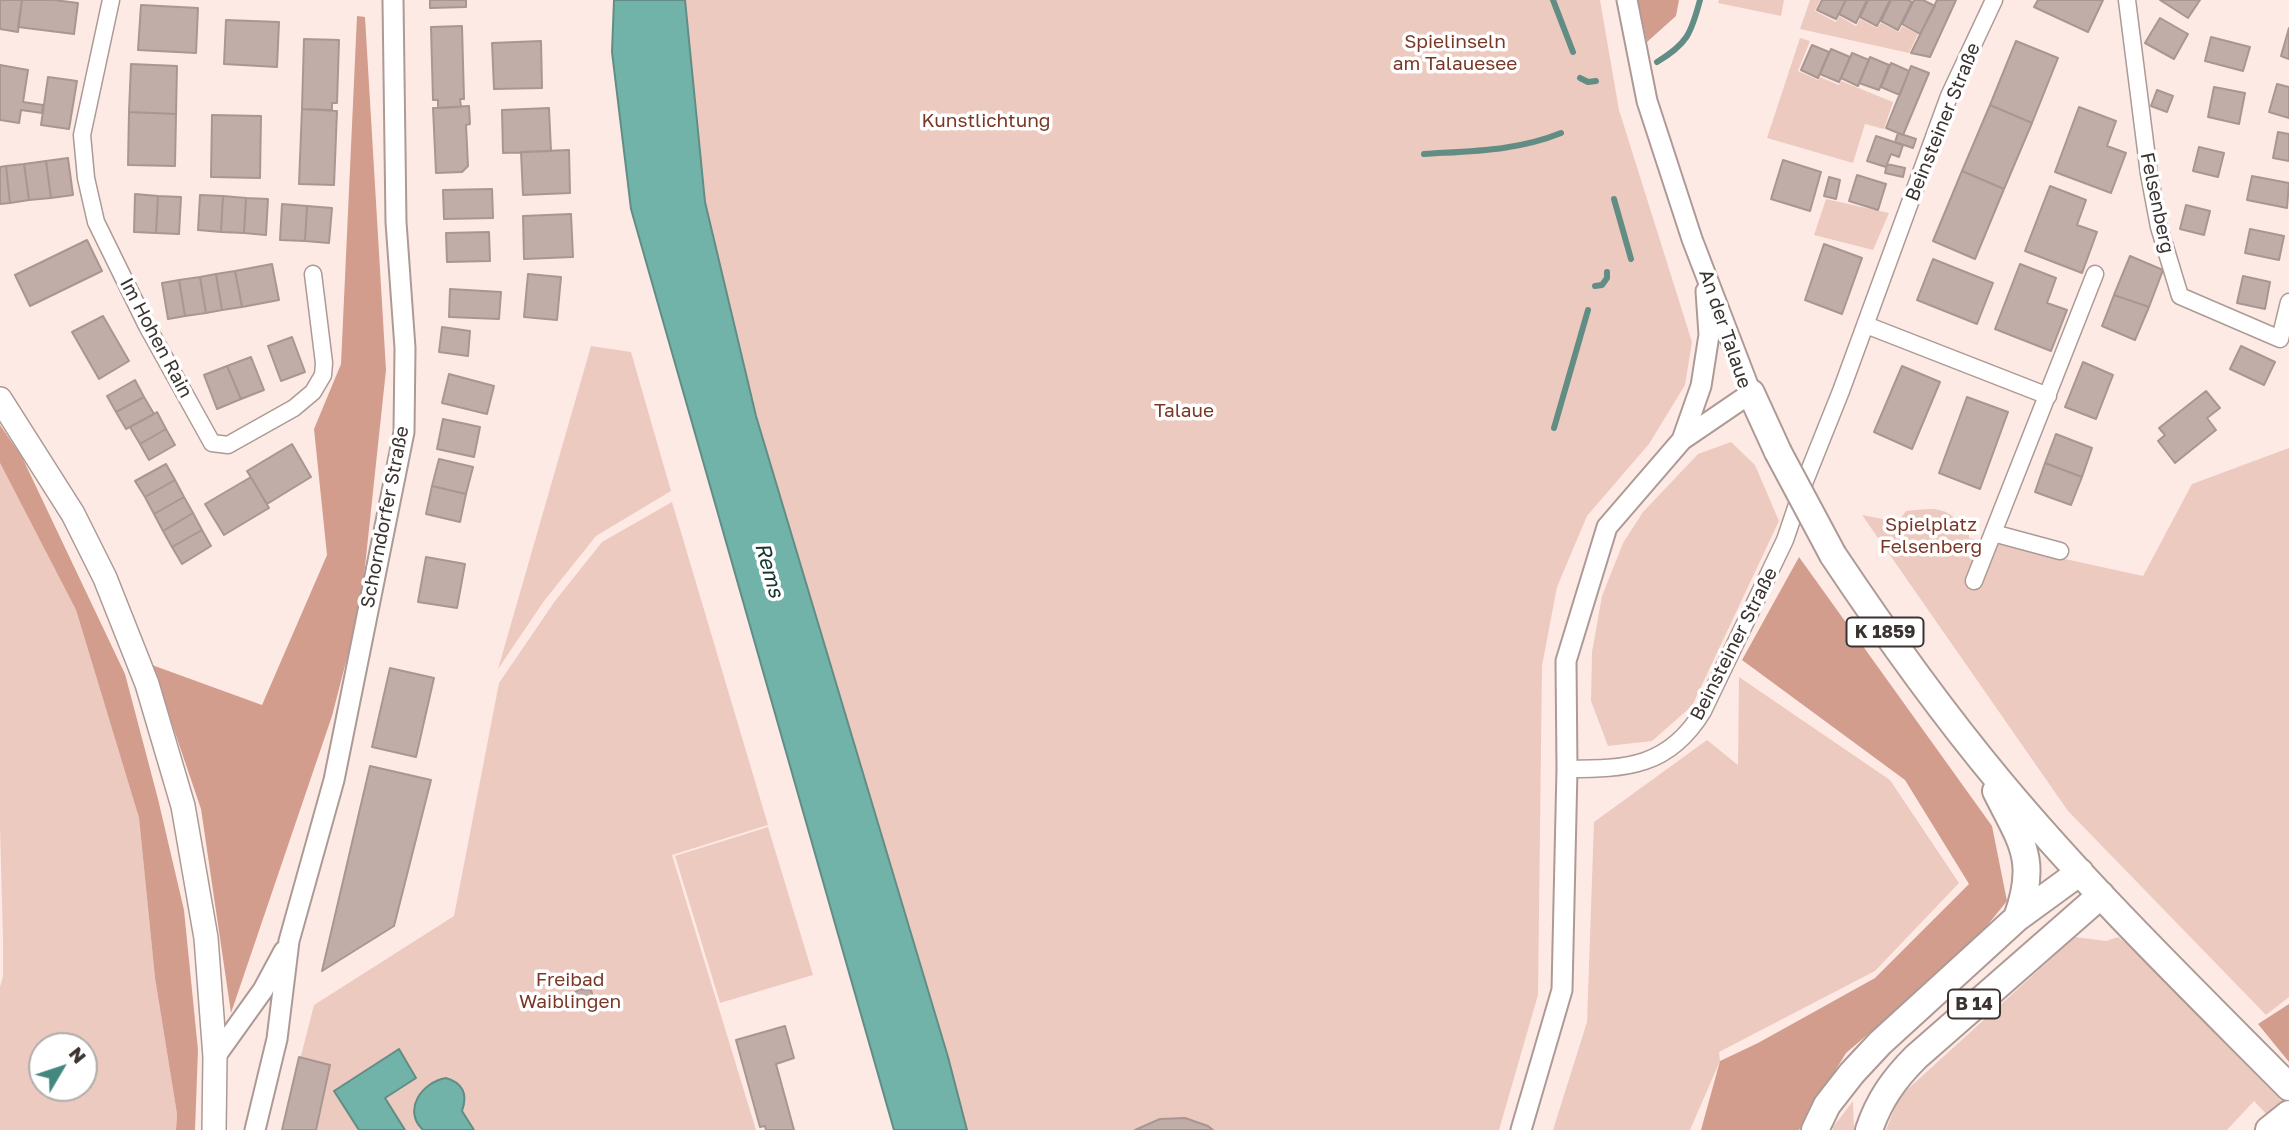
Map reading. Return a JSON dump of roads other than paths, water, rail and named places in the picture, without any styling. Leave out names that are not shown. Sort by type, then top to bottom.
[{"type":"highway","name":"K 1859","points":[[1751,393],[1778,452],[1833,555],[1876,620],[2000,782],[2080,872]]},
{"type":"highway","points":[[1977,752],[2020,839],[2027,862],[2026,893],[2017,918]]},
{"type":"highway","points":[[2080,872],[2289,1087]]},
{"type":"highway","name":"B 14","points":[[1815,1130],[1827,1105],[1880,1043],[2017,918],[2080,872]]},
{"type":"highway","name":"B 14","points":[[1868,1130],[1878,1104],[1893,1080],[1916,1056],[2101,895]]},
{"type":"main road","points":[[0,400],[73,514],[104,578],[147,684],[183,806],[206,938],[215,1057],[214,1130]]},
{"type":"street","name":"Im Hohen Rain","points":[[111,0],[82,135],[86,178],[96,222],[148,326],[212,443],[228,445],[240,439],[295,408],[313,392],[323,375],[324,363],[313,274]]},
{"type":"street","name":"Schorndorfer Straße","points":[[255,1130],[277,1039],[289,941],[334,780],[404,432],[405,348],[396,222],[393,0]]},
{"type":"street","name":"An der Talaue","points":[[1567,769],[1566,661],[1607,527],[1682,440],[1751,393],[1705,271],[1647,100],[1626,0]]},
{"type":"street","name":"Beinsteiner Straße","points":[[1567,769],[1618,768],[1641,764],[1680,742],[1693,727],[1712,693],[1785,540],[1949,96],[1994,0]]},
{"type":"street","name":"Felsenberg","points":[[2127,0],[2149,174],[2159,227],[2180,296],[2280,339],[2289,302]]},
{"type":"street","points":[[1682,440],[1701,386],[1709,335],[1705,271]]},
{"type":"street","points":[[1974,581],[2095,274]]},
{"type":"street","points":[[1866,325],[2048,396]]},
{"type":"street","points":[[1993,533],[2060,551]]},
{"type":"street","points":[[1521,1130],[1562,990],[1567,769]]},
{"type":"street","name":"Schorndorfer Straße","points":[[215,1057],[263,990],[289,941]]},
{"type":"water","name":"Rems","points":[[614,0],[685,0],[705,202],[756,416],[948,1057],[967,1130],[894,1130],[631,209],[612,52]]},
{"type":"water","points":[[399,1049],[416,1078],[385,1098],[405,1130],[359,1130],[334,1091]]},
{"type":"water","points":[[446,1078],[457,1083],[463,1090],[462,1111],[474,1130],[423,1130],[417,1122],[414,1114],[418,1098],[429,1085]]},
{"type":"waterway","points":[[1553,0],[1573,52]]},
{"type":"waterway","points":[[1657,62],[1675,50],[1686,37],[1694,22],[1700,0]]},
{"type":"waterway","points":[[1580,78],[1588,82],[1596,81]]},
{"type":"waterway","points":[[1424,154],[1511,147],[1561,133]]},
{"type":"waterway","points":[[1614,199],[1631,259]]},
{"type":"waterway","points":[[1595,286],[1602,285],[1607,278],[1607,272]]},
{"type":"waterway","points":[[1554,428],[1588,310]]},
{"type":"park label","name":"Spielinseln am Talauesee","points":[[1455,53]]},
{"type":"park label","name":"Kunstlichtung","points":[[986,121]]},
{"type":"park label","name":"Talaue","points":[[1184,411]]},
{"type":"park label","name":"Spielplatz Felsenberg","points":[[1931,536]]},
{"type":"park label","name":"Freibad Waiblingen","points":[[570,991]]}]
